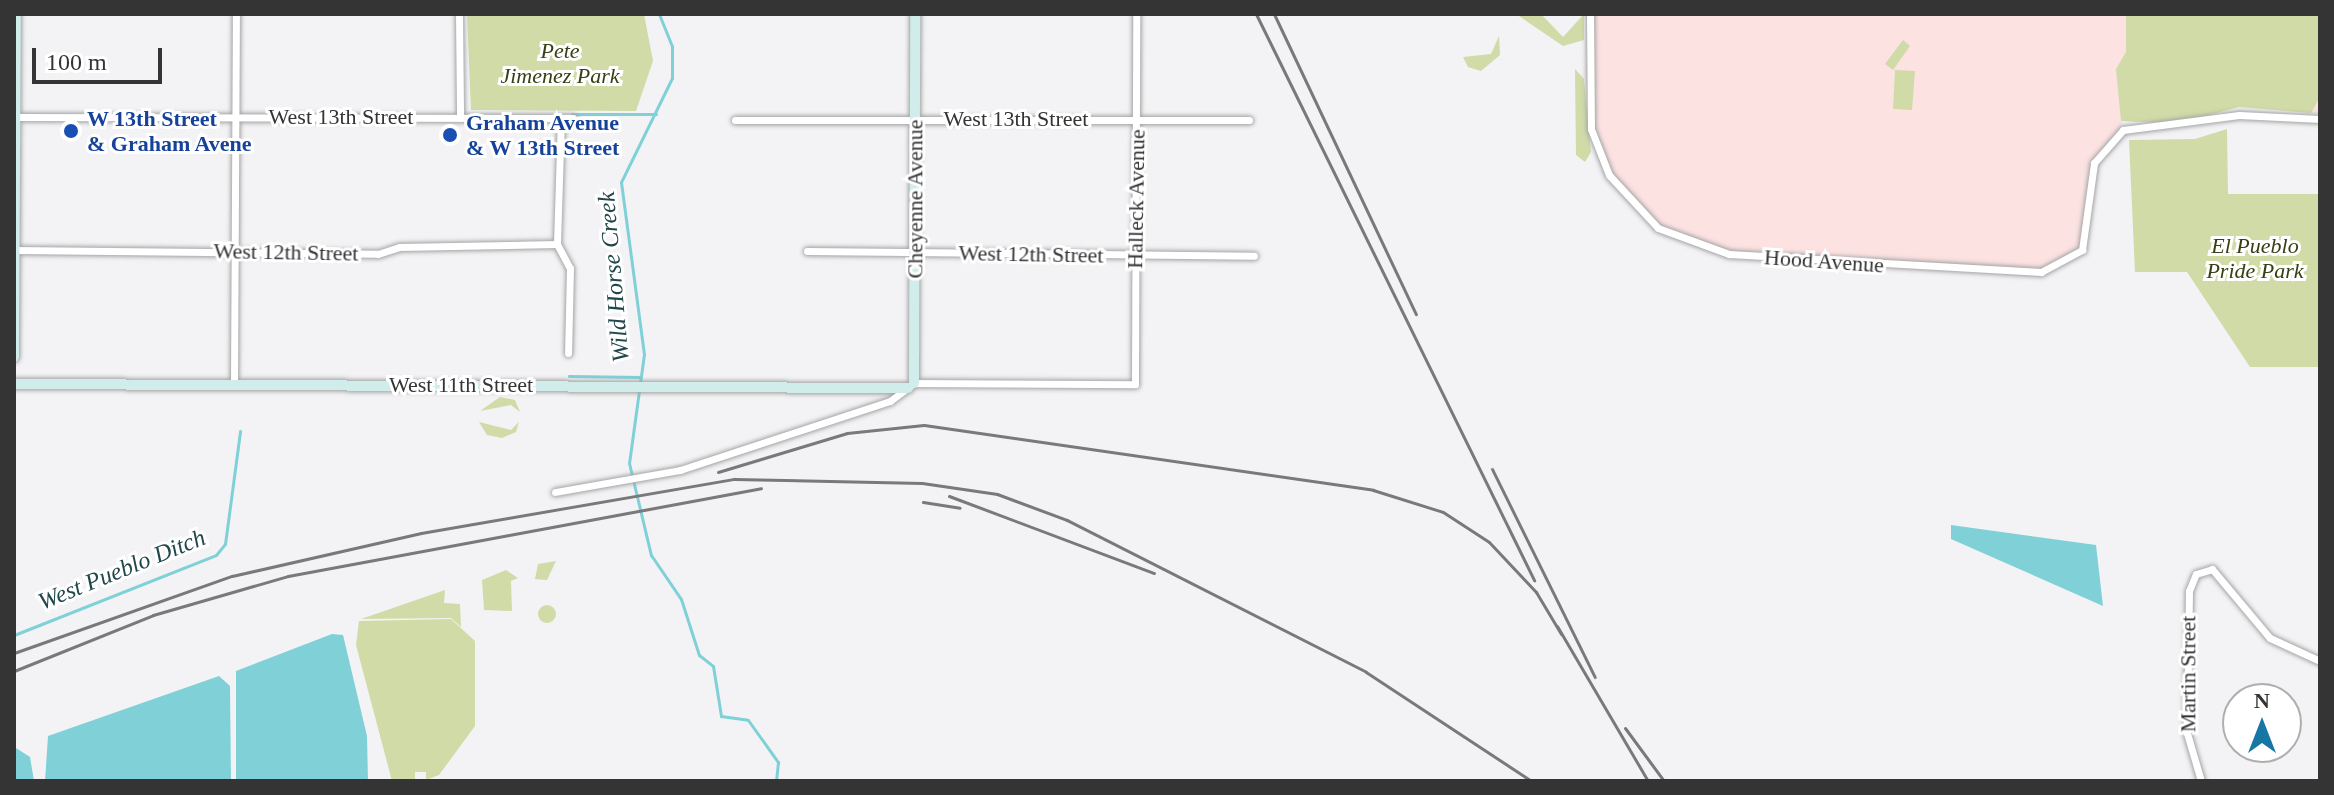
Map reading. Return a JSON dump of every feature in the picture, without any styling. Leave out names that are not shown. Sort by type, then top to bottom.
[{"type":"street","points":[[14,357],[16,14]]},
{"type":"street","points":[[234,384],[236,14]]},
{"type":"street","points":[[459,14],[460,118]]},
{"type":"street","name":"Cheyenne Avenue","points":[[911,385],[915,252],[915,14]]},
{"type":"street","name":"Halleck Avenue","points":[[1135,384],[1136,14]]},
{"type":"street","name":"Hood Avenue","points":[[1590,14],[1591,129],[1609,175],[1658,228],[1709,250],[1909,267],[2055,268],[2085,242],[2101,150],[2132,128],[2178,128],[2239,115],[2320,119]]},
{"type":"street","name":"West 13th Street","points":[[15,117],[573,118]]},
{"type":"street","points":[[561,118],[557,244],[570,268],[568,353]]},
{"type":"street","name":"West 13th Street","points":[[735,120],[1249,120]]},
{"type":"street","name":"West 12th Street","points":[[15,250],[378,254],[399,247],[557,244]]},
{"type":"street","name":"West 12th Street","points":[[807,251],[1254,256]]},
{"type":"street","name":"West 11th Street","points":[[14,384],[1135,384]]},
{"type":"street","points":[[555,492],[680,470],[890,401],[911,385]]},
{"type":"street","name":"Martin Street","points":[[2201,781],[2187,733],[2189,591],[2203,569],[2212,569],[2270,638],[2320,661]]},
{"type":"shaded area","points":[[1591,14],[2320,14],[2320,114],[2239,107],[2166,124],[2122,121],[2123,130],[2094,163],[2081,250],[2041,272],[1729,253],[1658,227],[1609,174],[1594,136]]},
{"type":"green space","name":"Pete Jimenez Park","points":[[467,14],[644,14],[653,61],[636,111],[471,110]]},
{"type":"green space","points":[[1541,14],[1563,37],[1584,14],[1584,40],[1563,46],[1519,16]]},
{"type":"green space","points":[[2126,14],[2320,14],[2320,97],[2311,113],[2239,107],[2179,123],[2121,121],[2116,69],[2126,52]]},
{"type":"green space","points":[[1499,36],[1500,55],[1481,71],[1468,67],[1463,57],[1491,54]]},
{"type":"green space","points":[[1903,40],[1910,46],[1893,70],[1885,64]]},
{"type":"green space","points":[[1575,69],[1584,79],[1591,152],[1585,162],[1576,155]]},
{"type":"green space","points":[[1895,70],[1915,71],[1912,110],[1893,109]]},
{"type":"green space","name":"El Pueblo Pride Park","points":[[2227,129],[2228,194],[2320,194],[2320,367],[2250,367],[2187,272],[2135,272],[2129,140],[2195,139]]},
{"type":"green space","points":[[500,397],[515,400],[520,412],[511,405],[480,411]]},
{"type":"green space","points":[[479,422],[511,430],[519,422],[516,432],[502,438],[487,435]]},
{"type":"green space","points":[[556,561],[547,580],[535,579],[538,564]]},
{"type":"green space","points":[[506,570],[518,578],[511,581],[512,611],[484,610],[482,580]]},
{"type":"green space","points":[[445,590],[444,603],[460,604],[461,627],[451,618],[361,619]]},
{"type":"green space","points":[[543,605],[551,605],[556,614],[554,621],[543,623],[538,618],[538,610]]},
{"type":"green space","points":[[451,619],[475,641],[475,726],[439,775],[426,780],[426,772],[415,772],[415,781],[392,781],[356,645],[359,621]]},
{"type":"water","points":[[1951,525],[2096,545],[2103,606],[1951,539]]},
{"type":"water","points":[[332,634],[343,635],[367,736],[368,781],[236,781],[236,671]]},
{"type":"water","points":[[219,676],[230,686],[231,781],[45,781],[48,736]]},
{"type":"water","points":[[16,748],[30,757],[34,781],[14,781]]},
{"type":"waterway","name":"Wild Horse Creek","points":[[659,14],[672,46],[672,78],[621,182],[644,354],[629,463],[651,555],[681,599],[699,655],[713,666],[721,716],[748,720],[778,762],[776,781]]},
{"type":"waterway","points":[[572,114],[656,114]]},
{"type":"waterway","name":"West Pueblo Ditch","points":[[569,376],[641,377]]},
{"type":"waterway","name":"West Pueblo Ditch","points":[[14,635],[216,555],[225,544],[240,431]]},
{"type":"railway","points":[[1256,14],[1534,580]]},
{"type":"railway","points":[[1274,14],[1416,314]]},
{"type":"railway","points":[[718,472],[847,433],[924,425],[1373,490],[1443,512],[1489,542],[1536,592],[1561,634]]},
{"type":"railway","points":[[1492,469],[1595,677]]},
{"type":"railway","points":[[14,653],[232,576],[421,533],[734,479],[922,483],[997,494],[1067,520],[1366,672],[1531,781]]},
{"type":"railway","points":[[14,671],[153,615],[288,576],[761,488]]},
{"type":"railway","points":[[949,496],[1154,573]]},
{"type":"railway","points":[[923,502],[960,508]]},
{"type":"railway","points":[[1557,626],[1648,781]]},
{"type":"railway","points":[[1625,728],[1664,781]]},
{"type":"place","name":"W 13th Street & Graham Avene","points":[[71,131]]},
{"type":"place","name":"Graham Avenue & W 13th Street","points":[[450,135]]}]
